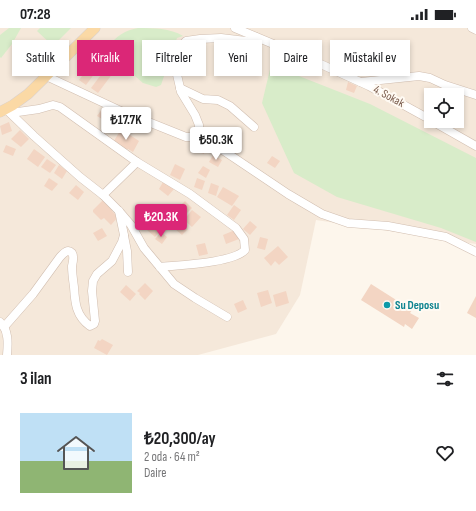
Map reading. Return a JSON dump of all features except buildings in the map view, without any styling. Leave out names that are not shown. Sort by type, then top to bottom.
[{"type":"main road","points":[[4,111],[89,28]]},
{"type":"main road","points":[[69,53],[95,28]]},
{"type":"main road","points":[[4,111],[28,94],[46,76]]},
{"type":"street","name":"4. Sokak","points":[[234,28],[314,60],[392,97],[424,116]]},
{"type":"street","points":[[472,28],[476,30]]},
{"type":"street","points":[[46,76],[121,111],[186,137],[194,137],[199,134],[199,125],[195,115],[180,92],[175,66],[175,57],[178,49],[186,41],[221,38],[254,42],[256,37]]},
{"type":"street","points":[[361,82],[419,76],[430,78],[445,85],[476,95]]},
{"type":"street","points":[[180,88],[203,100],[218,100],[230,106],[254,127]]},
{"type":"street","points":[[4,111],[39,109],[53,105],[60,107],[137,162],[190,194],[236,228],[244,239],[245,250],[242,253],[221,260],[160,267]]},
{"type":"street","points":[[4,111],[103,195],[131,225],[144,248],[174,284],[227,317]]},
{"type":"street","name":"4. Sokak","points":[[444,128],[476,146]]},
{"type":"street","points":[[196,135],[224,151],[288,194],[322,214],[348,222],[388,226],[446,237],[476,252]]},
{"type":"street","points":[[103,195],[137,162]]},
{"type":"street","points":[[119,212],[127,251],[128,272]]},
{"type":"street","points":[[8,355],[8,341],[2,325],[14,317],[64,252],[71,252],[73,255],[72,267],[75,304],[78,312],[86,323],[92,326],[95,321],[92,291],[93,281],[97,274],[112,261],[124,235]]},
{"type":"shaded area","points":[[0,28],[476,28],[476,244],[316,220],[300,295],[276,334],[198,355],[0,355]]},
{"type":"green space","points":[[9,28],[21,28],[14,40],[12,40],[12,44],[1,58],[0,57],[0,35]]},
{"type":"green space","points":[[40,28],[71,28],[59,40],[47,40],[37,31]]},
{"type":"green space","points":[[138,28],[156,28],[178,33],[183,36],[177,38],[176,40],[142,40],[142,76],[164,76],[161,85],[156,87],[143,83],[134,75],[134,40],[114,40],[129,30]]},
{"type":"green space","points":[[270,69],[270,76],[299,76],[370,104],[476,158],[476,242],[441,228],[337,197],[294,173],[262,103]]},
{"type":"place","name":"Su Deposu","points":[[387,305]]}]
